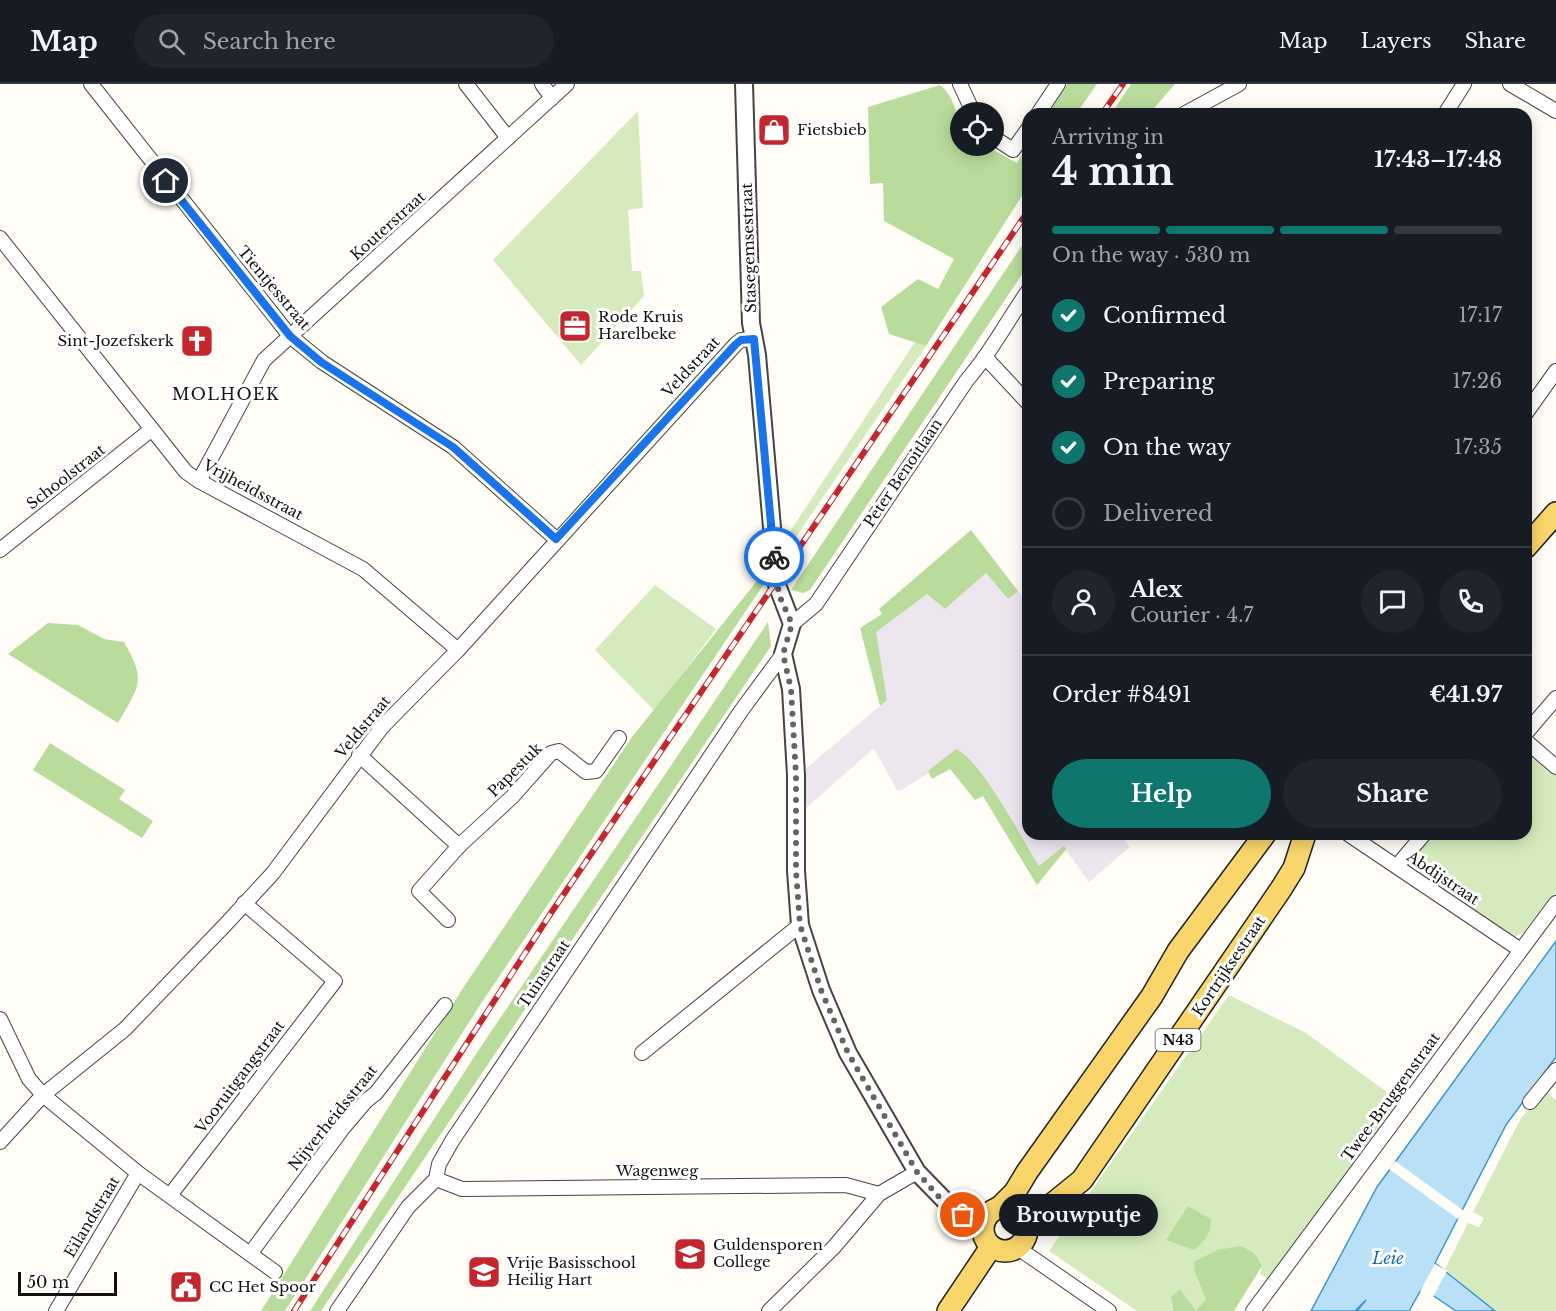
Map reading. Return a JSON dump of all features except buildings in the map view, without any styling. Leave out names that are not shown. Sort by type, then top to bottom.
[{"type":"main road","points":[[1532,540],[1556,513]]},
{"type":"main road","name":"N43","points":[[992,1215],[1015,1192],[1152,996],[1178,951],[1261,840]]},
{"type":"main road","name":"Kortrijksestraat","points":[[1028,1228],[1040,1214],[1082,1180],[1281,889],[1294,868],[1303,840]]},
{"type":"main road","points":[[1018,1248],[1005,1252],[991,1247],[983,1234],[992,1215],[1008,1207],[1020,1213],[1028,1228]]},
{"type":"main road","name":"N43","points":[[1018,1248],[1026,1237],[1028,1228]]},
{"type":"main road","points":[[948,1311],[991,1247]]},
{"type":"street","name":"Tientjesstraat","points":[[91,84],[290,336],[321,362],[453,447],[556,539]]},
{"type":"street","points":[[466,84],[508,138]]},
{"type":"street","points":[[542,84],[552,98]]},
{"type":"street","name":"Kouterstraat","points":[[199,481],[264,360],[567,84]]},
{"type":"street","name":"Stasegemsestraat","points":[[744,84],[750,315],[777,585],[792,624]]},
{"type":"street","points":[[960,84],[968,102]]},
{"type":"street","points":[[1042,108],[1058,84]]},
{"type":"street","points":[[1195,108],[1239,84]]},
{"type":"street","points":[[1449,108],[1464,84]]},
{"type":"street","points":[[1510,84],[1556,111]]},
{"type":"street","points":[[1004,144],[1013,150],[1022,137]]},
{"type":"street","name":"Vrijheidsstraat","points":[[0,238],[186,471],[199,481],[363,569],[458,650]]},
{"type":"street","name":"Peter Benoitlaan","points":[[792,624],[816,604],[967,380],[986,358],[1022,300]]},
{"type":"street","name":"Veldstraat","points":[[0,1142],[43,1095],[125,1029],[273,873],[382,727],[458,650],[556,539],[736,344],[741,340],[754,339]]},
{"type":"street","points":[[986,358],[1022,397]]},
{"type":"street","points":[[1532,405],[1556,371]]},
{"type":"street","name":"Schoolstraat","points":[[0,550],[152,429]]},
{"type":"street","points":[[792,624],[783,654],[791,689],[796,775],[796,871],[800,925],[821,990],[848,1053],[917,1172],[953,1209],[992,1215]]},
{"type":"street","name":"Tuinstraat","points":[[337,1311],[408,1207],[436,1179],[439,1164],[452,1141],[741,711],[783,654]]},
{"type":"street","points":[[1532,726],[1556,699]]},
{"type":"street","name":"Papestuk","points":[[448,920],[419,891],[459,846],[512,797],[551,753],[559,751],[586,772],[596,771],[619,738]]},
{"type":"street","points":[[1532,746],[1556,767]]},
{"type":"street","points":[[359,755],[459,846]]},
{"type":"street","name":"Abdijstraat","points":[[1357,840],[1519,949]]},
{"type":"street","points":[[1397,866],[1419,840]]},
{"type":"street","name":"Vooruitgangstraat","points":[[171,1194],[334,981],[244,903]]},
{"type":"street","name":"Twee-Bruggenstraat","points":[[1253,1311],[1519,949],[1556,903]]},
{"type":"street","points":[[642,1053],[800,925]]},
{"type":"street","name":"Nijverheidsstraat","points":[[250,1254],[343,1128],[376,1093],[445,1005]]},
{"type":"street","points":[[0,1018],[29,1079],[43,1095],[138,1173],[171,1194],[275,1272]]},
{"type":"street","points":[[1530,1102],[1556,1071]]},
{"type":"street","points":[[769,1311],[834,1247],[879,1194],[917,1172]]},
{"type":"street","name":"Eilandstraat","points":[[56,1311],[138,1173]]},
{"type":"street","name":"Wagenweg","points":[[436,1179],[462,1189],[846,1185],[879,1194]]},
{"type":"street","points":[[1018,1248],[1109,1311]]},
{"type":"shaded area","points":[[986,573],[1008,599],[1018,591],[1022,596],[1022,840],[1124,840],[1130,847],[1089,882],[1066,850],[1037,885],[958,755],[898,792],[874,748],[805,809],[803,771],[887,700],[875,632],[927,594],[945,609]]},
{"type":"green space","points":[[1067,84],[1097,84],[1080,108],[1052,108]]},
{"type":"green space","points":[[1131,84],[1175,84],[1154,108],[1115,108]]},
{"type":"green space","points":[[940,85],[953,102],[950,102],[950,156],[1004,156],[1017,163],[1022,154],[1022,196],[926,346],[889,334],[881,307],[918,279],[938,289],[954,259],[884,221],[883,183],[870,184],[868,107]]},
{"type":"green space","points":[[638,111],[643,208],[628,210],[632,271],[641,271],[644,296],[581,365],[493,260]]},
{"type":"green space","points":[[1022,245],[1022,274],[810,590],[803,593],[791,590]]},
{"type":"green space","points":[[915,342],[926,346],[785,553],[783,542]]},
{"type":"green space","points":[[971,530],[1018,591],[1008,599],[986,573],[945,609],[927,594],[876,632],[887,700],[880,706],[860,628],[882,614],[879,609]]},
{"type":"green space","points":[[765,571],[766,581],[480,1005],[285,1311],[261,1311],[463,988],[632,737]]},
{"type":"green space","points":[[655,585],[716,629],[655,711],[595,650]]},
{"type":"green space","points":[[768,622],[771,646],[321,1311],[310,1311],[478,1051]]},
{"type":"green space","points":[[48,623],[78,625],[104,639],[124,642],[136,666],[138,684],[118,723],[8,654]]},
{"type":"green space","points":[[50,743],[125,790],[119,799],[153,821],[142,838],[33,770]]},
{"type":"green space","points":[[956,749],[967,757],[989,784],[1039,866],[1064,846],[1066,849],[1037,885],[983,796],[975,800],[950,769],[932,779],[928,771]]},
{"type":"green space","points":[[1532,756],[1556,774],[1556,893],[1526,931],[1513,938],[1407,867],[1409,860],[1426,840],[1532,840]]},
{"type":"green space","points":[[1229,995],[1306,1033],[1402,1103],[1270,1281],[1260,1274],[1262,1266],[1195,1273],[1206,1299],[1196,1311],[1180,1289],[1171,1304],[1173,1311],[1137,1311],[1049,1251]]},
{"type":"green space","points":[[1545,1091],[1556,1100],[1556,1311],[1495,1311],[1445,1269],[1468,1223],[1479,1227],[1484,1218],[1473,1212],[1521,1118]]},
{"type":"green space","points":[[1188,1206],[1211,1219],[1207,1237],[1194,1250],[1166,1240]]},
{"type":"green space","points":[[1241,1246],[1254,1253],[1262,1266],[1234,1311],[1196,1311],[1206,1299],[1195,1273],[1194,1262],[1217,1250]]},
{"type":"green space","points":[[1180,1289],[1196,1311],[1173,1311],[1171,1297]]},
{"type":"water","name":"Leie","points":[[1556,941],[1556,1057],[1506,1125],[1435,1263],[1495,1311],[1456,1311],[1422,1288],[1409,1311],[1357,1311],[1366,1300],[1355,1311],[1311,1311],[1377,1187]]},
{"type":"pier","points":[[1395,1161],[1464,1211],[1458,1219],[1389,1169]]},
{"type":"pier","points":[[1435,1264],[1447,1271],[1433,1297],[1420,1291]]},
{"type":"railway","points":[[1106,108],[1123,84]]},
{"type":"railway","points":[[294,1311],[551,913],[1022,220]]},
{"type":"way so far","points":[[774,557],[779,595],[791,616],[792,624],[783,654],[791,689],[796,775],[797,901],[800,925],[821,990],[848,1053],[908,1152],[917,1172],[939,1197],[963,1215]]},
{"type":"place","name":"Fietsbieb","points":[[774,130]]},
{"type":"place","name":"Rode Kruis Harelbeke","points":[[575,326]]},
{"type":"place","name":"Sint-Jozefskerk","points":[[197,341]]},
{"type":"place","name":"Brouwputje","points":[[963,1215]]},
{"type":"place","name":"Guldensporen College","points":[[690,1254]]},
{"type":"place","name":"Vrije Basisschool Heilig Hart","points":[[484,1272]]},
{"type":"place","name":"CC Het Spoor","points":[[186,1287]]},
{"type":"district","name":"MOLHOEK","points":[[226,394]]},
{"type":"route","points":[[166,181],[290,336],[321,362],[453,447],[556,539],[736,344],[741,340],[754,339],[774,557]]}]
